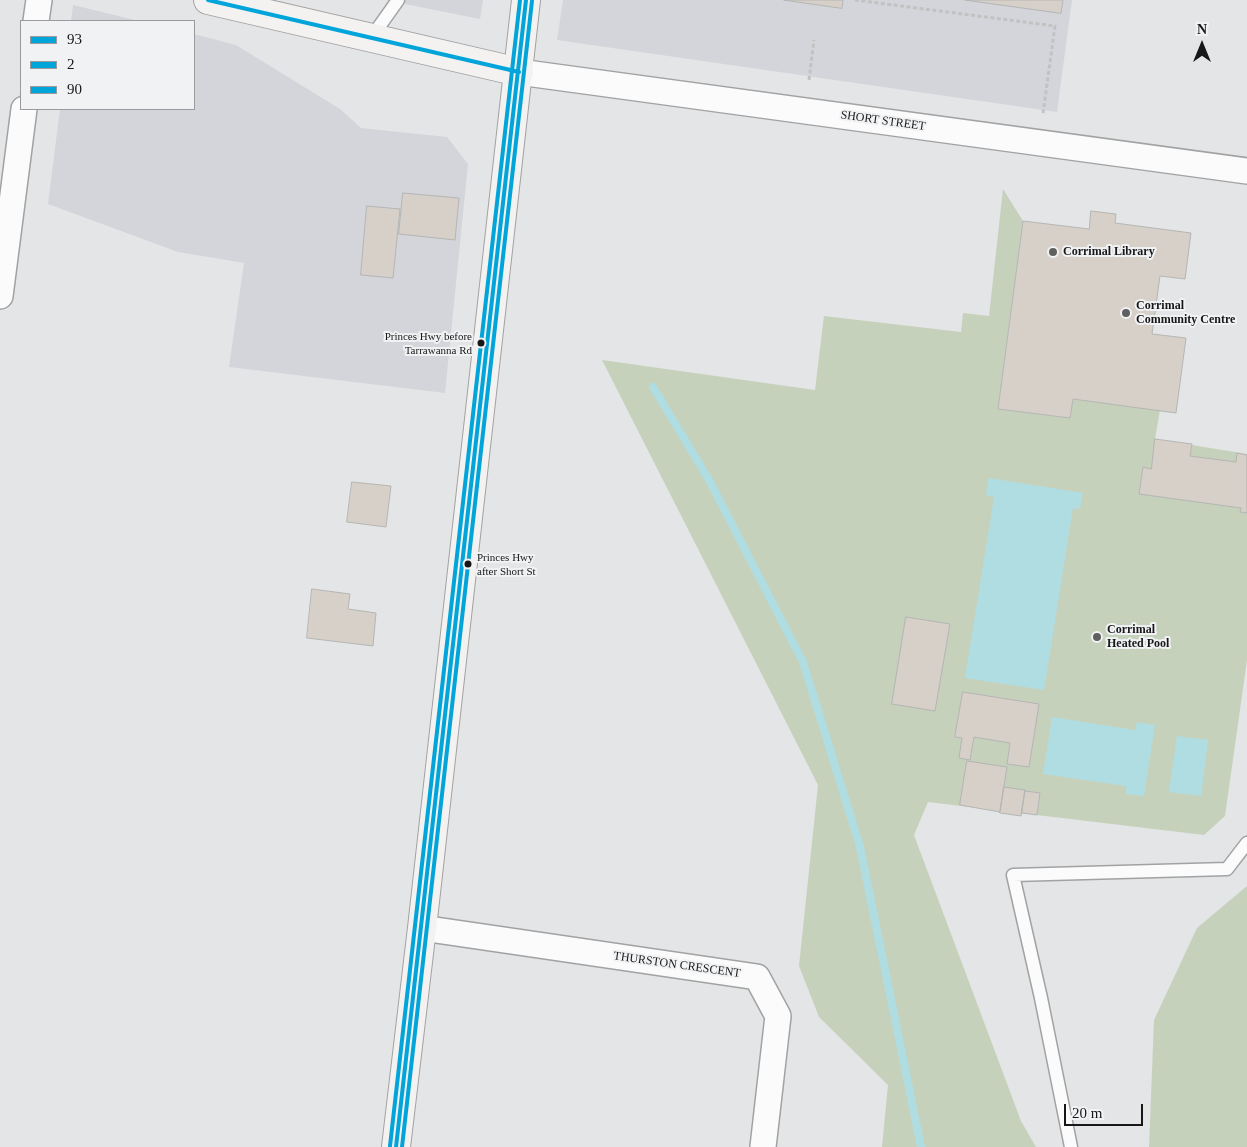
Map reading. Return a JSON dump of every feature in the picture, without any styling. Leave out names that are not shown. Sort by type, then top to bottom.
[{"type":"main road","points":[[208,0],[288,14],[371,38],[519,72]]},
{"type":"main road","points":[[396,1147],[526,0]]},
{"type":"street","points":[[36,20],[39,0]]},
{"type":"street","name":"SHORT STREET","points":[[519,72],[1247,171]]},
{"type":"street","points":[[0,296],[24,110]]},
{"type":"street","name":"THURSTON CRESCENT","points":[[422,928],[757,977],[778,1016],[763,1147]]},
{"type":"lane","points":[[371,38],[398,0]]},
{"type":"lane","points":[[1071,1147],[1041,998],[1013,875],[1227,869],[1247,843]]},
{"type":"path","points":[[855,0],[1055,26],[1043,113]]},
{"type":"path","points":[[809,80],[814,40]]},
{"type":"shaded area","points":[[385,0],[483,0],[480,19]]},
{"type":"shaded area","points":[[563,0],[1072,0],[1057,112],[557,40]]},
{"type":"shaded area","points":[[73,5],[135,20],[71,20]]},
{"type":"shaded area","points":[[195,34],[236,45],[340,109],[361,128],[447,137],[468,164],[445,393],[229,367],[244,263],[178,252],[48,204],[60,110],[195,110]]},
{"type":"green space","points":[[1003,189],[1023,221],[998,409],[1070,418],[1073,399],[1160,410],[1155,439],[1247,454],[1247,660],[1225,816],[1204,835],[928,802],[914,835],[1021,1121],[1036,1147],[882,1147],[888,1085],[819,1017],[799,966],[818,785],[602,360],[815,390],[824,316],[961,332],[963,313],[989,316]]},
{"type":"green space","points":[[1247,886],[1247,1147],[1149,1147],[1154,1020],[1197,928]]},
{"type":"water","points":[[989,478],[1083,493],[1080,509],[1073,508],[1044,690],[965,678],[994,497],[986,495]]},
{"type":"water","points":[[1052,717],[1135,730],[1137,722],[1155,725],[1144,796],[1126,794],[1126,786],[1043,774]]},
{"type":"water","points":[[1177,736],[1208,740],[1201,796],[1169,792]]},
{"type":"building","points":[[784,0],[843,0],[842,8]]},
{"type":"building","points":[[965,0],[1063,0],[1061,13]]},
{"type":"building","points":[[403,193],[459,198],[455,240],[399,234]]},
{"type":"building","points":[[367,206],[400,209],[393,278],[361,275]]},
{"type":"building","points":[[1091,211],[1116,214],[1115,223],[1191,233],[1185,279],[1160,276],[1152,334],[1186,338],[1176,413],[1073,399],[1070,418],[998,409],[1023,221],[1089,229]]},
{"type":"building","points":[[1155,439],[1192,444],[1190,456],[1236,462],[1237,453],[1247,455],[1247,513],[1240,512],[1241,508],[1139,494],[1143,467],[1151,469]]},
{"type":"building","points":[[352,482],[391,486],[386,527],[347,522]]},
{"type":"building","points":[[312,589],[350,594],[348,609],[376,613],[373,646],[307,638]]},
{"type":"building","points":[[906,617],[950,624],[935,711],[892,704]]},
{"type":"building","points":[[963,692],[1039,704],[1029,767],[1007,764],[1010,743],[974,737],[970,760],[959,758],[962,738],[955,737]]},
{"type":"building","points":[[967,761],[1007,767],[1000,812],[960,805]]},
{"type":"building","points":[[1004,787],[1025,790],[1021,816],[1000,813]]},
{"type":"building","points":[[1025,791],[1040,793],[1037,815],[1022,813]]},
{"type":"waterway","points":[[653,387],[709,480],[803,662],[860,847],[921,1147]]},
{"type":"transit line","name":"93","points":[[208,0],[519,72]]},
{"type":"transit line","name":"90","points":[[390,1146],[520,0]]},
{"type":"transit line","name":"93","points":[[396,1147],[526,0]]},
{"type":"transit line","name":"2","points":[[402,1147],[532,1]]},
{"type":"place","name":"Corrimal Library","points":[[1053,252]]},
{"type":"place","name":"Corrimal Community Centre","points":[[1126,313]]},
{"type":"place","name":"Princes Hwy before Tarrawanna Rd","points":[[481,343]]},
{"type":"place","name":"Princes Hwy after Short St","points":[[468,564]]},
{"type":"place","name":"Corrimal Heated Pool","points":[[1097,637]]}]
